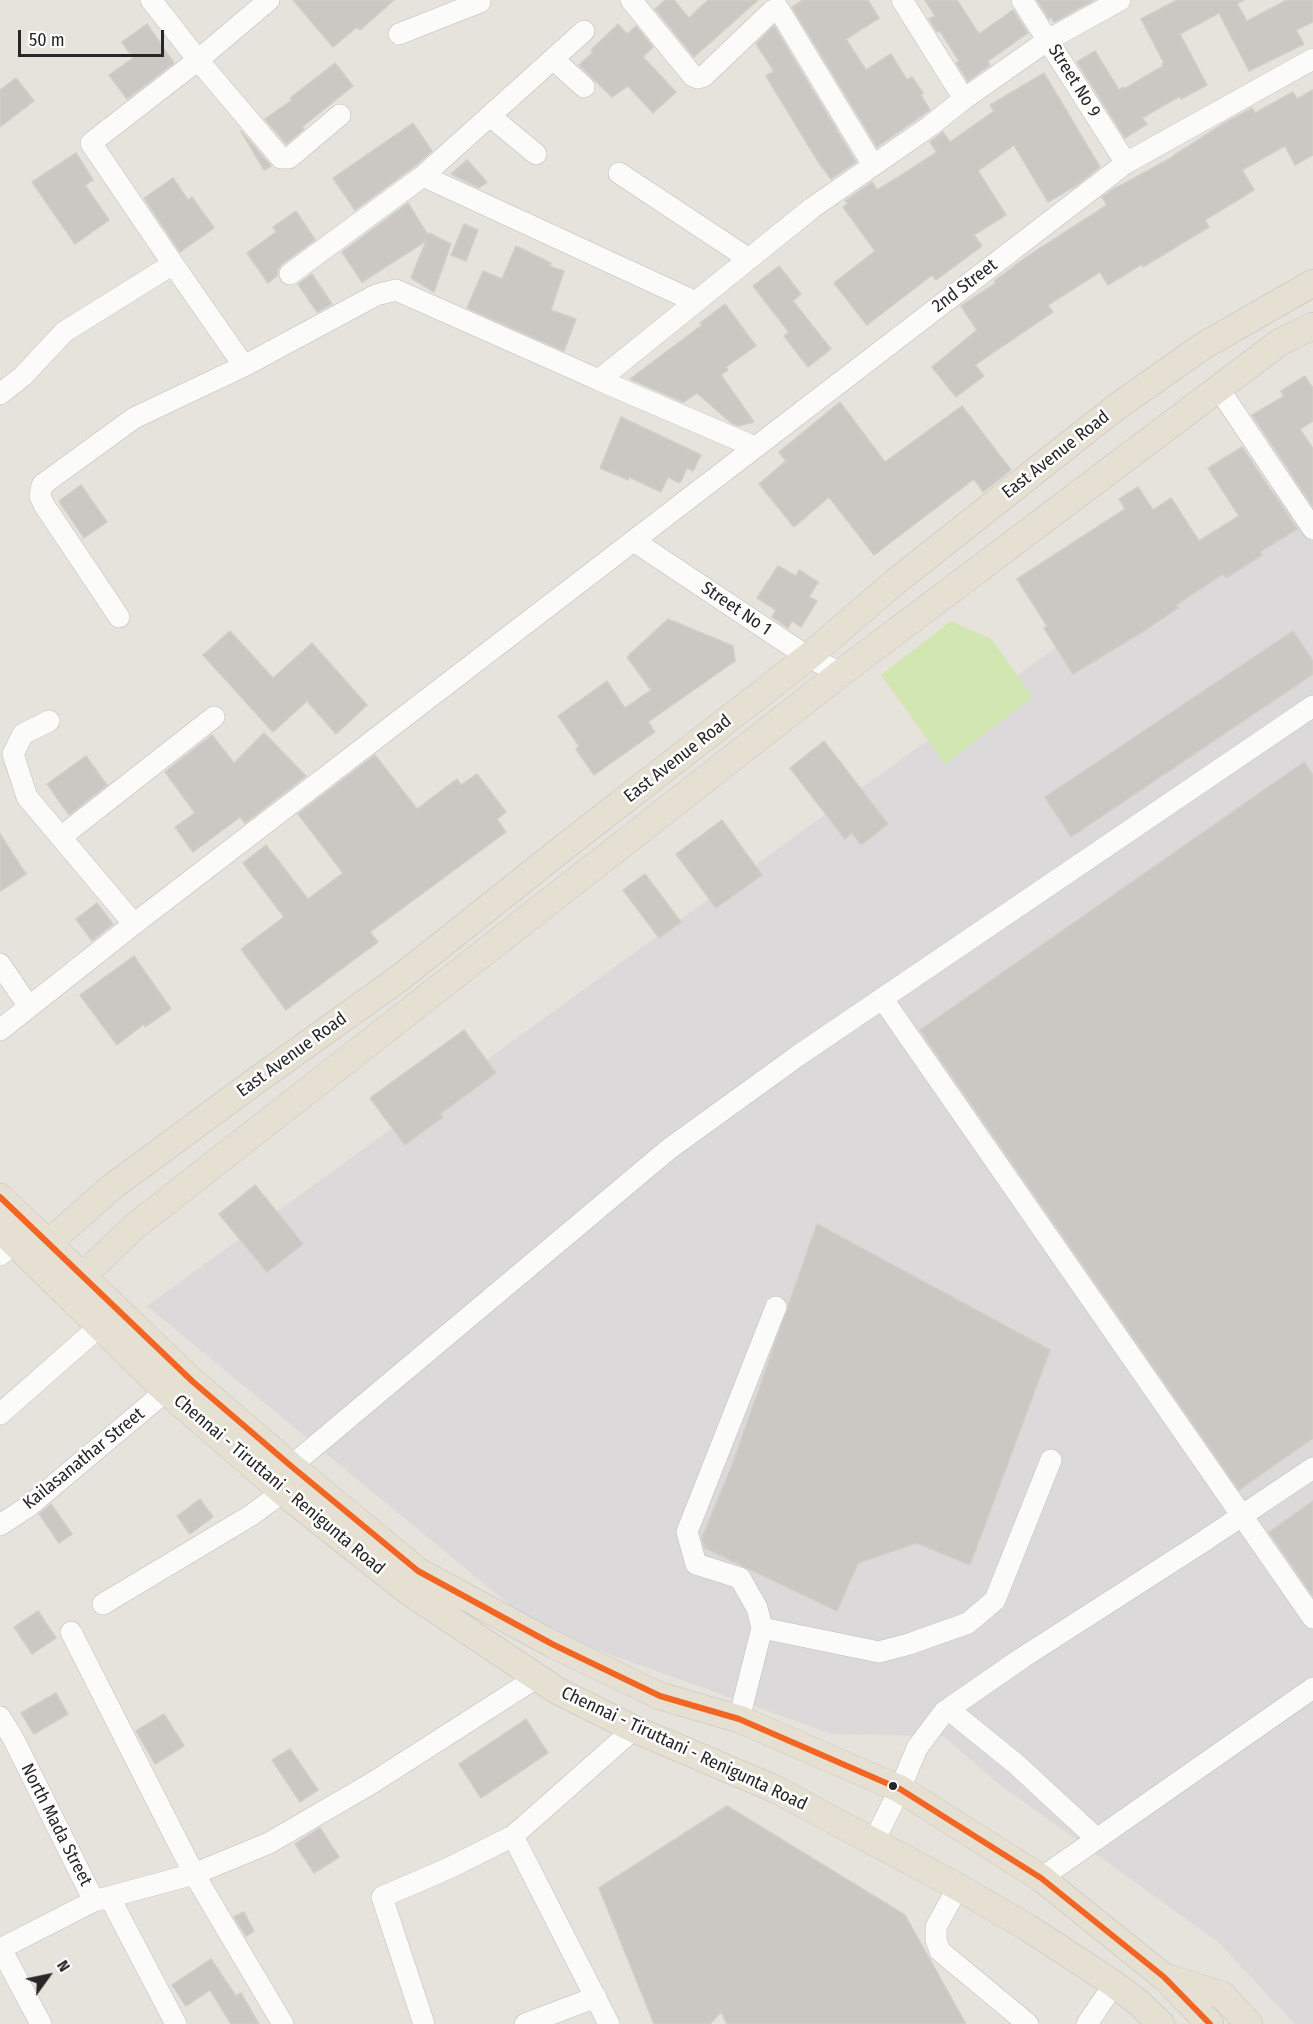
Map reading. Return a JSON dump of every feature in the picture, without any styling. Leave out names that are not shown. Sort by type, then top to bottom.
[{"type":"main road","name":"East Avenue Road","points":[[18,1245],[122,1180],[401,977],[808,657],[895,582],[1115,408],[1203,346],[1313,283]]},
{"type":"main road","name":"East Avenue Road","points":[[75,1284],[135,1226],[841,674],[1280,342],[1313,326]]},
{"type":"main road","name":"Chennai - Tiruttani - Renigunta Road","points":[[0,1197],[18,1245],[122,1316],[192,1381],[418,1571],[552,1644],[660,1696],[739,1719],[900,1789],[1041,1878],[1164,1977]]},
{"type":"main road","name":"Chennai - Tiruttani - Renigunta Road","points":[[75,1284],[100,1326],[166,1391],[283,1492],[405,1590],[556,1690],[634,1729],[775,1789],[958,1887],[1027,1927],[1114,1984],[1156,2021]]},
{"type":"main road","points":[[1164,1977],[1210,2024]]},
{"type":"main road","points":[[1164,1977],[1222,1995],[1249,2024]]},
{"type":"street","points":[[151,0],[198,60],[281,158],[289,158],[340,116]]},
{"type":"street","points":[[244,366],[91,143],[198,60],[269,0]]},
{"type":"street","points":[[631,0],[693,76],[698,78],[704,76],[772,11],[778,8],[873,165]]},
{"type":"street","points":[[902,0],[964,99]]},
{"type":"street","name":"Street No 9","points":[[1023,0],[1126,163]]},
{"type":"street","points":[[599,380],[812,208],[1048,40],[1120,0]]},
{"type":"street","points":[[399,34],[481,1]]},
{"type":"street","points":[[290,274],[423,176],[584,31]]},
{"type":"street","points":[[554,58],[585,87]]},
{"type":"street","name":"2nd Street","points":[[0,1030],[134,924],[1126,163],[1313,59]]},
{"type":"street","points":[[490,117],[536,154]]},
{"type":"street","points":[[619,173],[748,259]]},
{"type":"street","points":[[423,176],[696,302]]},
{"type":"street","points":[[0,394],[23,376],[64,332],[172,264]]},
{"type":"street","points":[[119,617],[44,505],[40,496],[42,484],[134,418],[244,366],[376,295],[396,290],[755,447]]},
{"type":"street","points":[[1219,389],[1313,530]]},
{"type":"street","name":"Street No 1","points":[[634,541],[808,657],[841,674]]},
{"type":"street","points":[[291,1466],[669,1149],[800,1054],[1313,706]]},
{"type":"street","points":[[61,837],[214,717]]},
{"type":"street","points":[[49,721],[23,734],[13,754],[27,797],[134,924]]},
{"type":"street","points":[[0,964],[29,1007]]},
{"type":"street","points":[[882,998],[1313,1618]]},
{"type":"street","points":[[739,1719],[762,1628],[757,1608],[740,1578],[696,1564],[687,1532],[776,1307]]},
{"type":"street","points":[[0,1414],[100,1326]]},
{"type":"street","name":"Kailasanathar Street","points":[[0,1525],[29,1506],[166,1391]]},
{"type":"street","points":[[762,1628],[879,1652],[968,1623],[995,1600],[1051,1460]]},
{"type":"street","points":[[874,1840],[900,1789],[916,1748],[948,1709],[1313,1468]]},
{"type":"street","points":[[103,1604],[250,1515],[283,1492]]},
{"type":"street","points":[[71,1632],[194,1874],[283,2024]]},
{"type":"street","points":[[41,2024],[0,1949],[102,1900],[194,1874],[269,1843],[372,1783],[536,1678]]},
{"type":"street","points":[[1041,1878],[1313,1688]]},
{"type":"street","points":[[948,1709],[1016,1764],[1097,1839]]},
{"type":"street","name":"North Mada Street","points":[[0,1717],[102,1900],[176,2024]]},
{"type":"street","points":[[424,2024],[382,1897],[449,1868],[513,1836],[634,1729]]},
{"type":"street","points":[[513,1836],[609,2024]]},
{"type":"street","points":[[958,1887],[936,1927],[936,1940],[940,1951],[1028,2024]]},
{"type":"street","points":[[1087,2024],[1114,1984]]},
{"type":"street","points":[[525,2024],[596,1997]]},
{"type":"shaded area","points":[[1313,461],[1313,2024],[1295,2024],[1218,1942],[999,1784],[943,1736],[832,1734],[539,1629],[147,1306]]},
{"type":"green space","points":[[951,621],[991,639],[1033,697],[945,764],[881,675]]},
{"type":"building","points":[[293,0],[394,0],[360,30],[357,27],[333,47]]},
{"type":"building","points":[[665,0],[674,0],[689,18],[708,0],[758,0],[694,57],[655,9]]},
{"type":"building","points":[[803,0],[868,0],[879,18],[846,39],[866,70],[891,54],[907,80],[912,77],[923,93],[921,95],[930,110],[877,147],[792,7]]},
{"type":"building","points":[[925,0],[957,0],[979,34],[1013,10],[1028,33],[988,61],[990,65],[968,81],[956,63],[959,61],[940,31],[937,32],[929,19],[935,16]]},
{"type":"building","points":[[1037,0],[1094,0],[1054,22],[1051,17],[1049,19]]},
{"type":"building","points":[[1177,0],[1244,0],[1237,4],[1247,21],[1287,0],[1313,0],[1313,22],[1296,30],[1304,44],[1249,71],[1219,13],[1180,34],[1207,85],[1181,99],[1180,96],[1142,118],[1147,124],[1125,138],[1077,62],[1095,51],[1119,90],[1163,66],[1164,63],[1141,19]]},
{"type":"building","points":[[147,24],[174,63],[127,99],[109,75],[133,58],[122,42]]},
{"type":"building","points":[[618,24],[627,34],[636,26],[653,47],[643,57],[676,92],[653,113],[628,86],[612,97],[579,65]]},
{"type":"building","points":[[774,26],[856,162],[831,179],[766,76],[774,71],[756,44]]},
{"type":"building","points":[[335,63],[353,86],[302,127],[304,129],[286,144],[265,119],[292,100],[290,98]]},
{"type":"building","points":[[1044,73],[1100,167],[1077,185],[1048,202],[1014,145],[978,171],[1006,215],[974,235],[982,246],[936,280],[932,275],[867,325],[834,283],[875,251],[843,207],[848,204],[845,201],[872,182],[877,190],[900,176],[937,152],[930,142],[943,132],[950,142],[994,111],[990,105]]},
{"type":"building","points":[[16,78],[34,101],[0,127],[0,90]]},
{"type":"building","points":[[1313,90],[1313,155],[1295,165],[1285,146],[1242,170],[1254,190],[1205,220],[1209,227],[1143,267],[1142,264],[1108,285],[1100,272],[1048,305],[1053,312],[975,365],[984,376],[956,397],[932,367],[977,330],[961,306],[996,283],[994,281],[1025,258],[1107,205],[1102,197],[1173,157],[1252,108],[1255,113],[1293,92],[1297,99]]},
{"type":"building","points":[[413,123],[432,151],[355,210],[333,178]]},
{"type":"building","points":[[241,131],[271,166],[264,170]]},
{"type":"building","points":[[76,153],[93,180],[85,185],[109,220],[75,244],[32,182]]},
{"type":"building","points":[[467,160],[487,182],[479,188],[451,174]]},
{"type":"building","points":[[173,178],[188,200],[192,197],[214,228],[180,252],[144,198]]},
{"type":"building","points":[[408,203],[428,235],[429,233],[451,244],[434,292],[411,278],[426,241],[362,282],[342,252]]},
{"type":"building","points":[[296,211],[315,240],[282,264],[277,276],[268,283],[247,253],[276,232],[273,227]]},
{"type":"building","points":[[464,224],[478,230],[466,261],[451,255]]},
{"type":"building","points":[[516,246],[551,263],[549,266],[564,271],[551,310],[576,319],[564,351],[467,308],[483,271],[502,279]]},
{"type":"building","points":[[779,266],[801,294],[793,301],[831,349],[808,367],[784,336],[789,332],[753,286]]},
{"type":"building","points":[[312,274],[332,304],[317,312],[298,284]]},
{"type":"building","points":[[725,304],[756,346],[726,367],[728,370],[721,375],[754,422],[738,426],[730,422],[697,393],[683,402],[630,379],[702,325],[700,323]]},
{"type":"building","points":[[1305,376],[1313,388],[1313,421],[1300,429],[1313,449],[1313,506],[1252,415],[1284,396],[1281,391]]},
{"type":"building","points":[[840,402],[885,462],[962,406],[1011,470],[983,492],[974,479],[874,555],[829,497],[794,527],[759,484],[786,461],[779,452]]},
{"type":"building","points":[[621,417],[701,455],[693,471],[687,468],[680,483],[668,477],[661,492],[629,477],[628,480],[600,468]]},
{"type":"building","points":[[1242,447],[1297,529],[1260,552],[1262,555],[1226,578],[1223,574],[1176,605],[1178,608],[1147,629],[1073,674],[1044,628],[1047,626],[1017,579],[1125,509],[1119,499],[1138,487],[1153,510],[1171,498],[1199,541],[1239,516],[1208,468]]},
{"type":"building","points":[[81,485],[107,522],[84,538],[59,501]]},
{"type":"building","points":[[778,566],[796,576],[799,570],[818,582],[809,597],[817,601],[801,627],[792,621],[788,628],[772,617],[776,610],[757,598]]},
{"type":"building","points":[[668,619],[733,646],[735,661],[648,722],[655,732],[594,775],[576,749],[579,746],[558,716],[607,681],[625,708],[651,690],[627,657]]},
{"type":"building","points":[[230,631],[273,678],[312,643],[367,705],[336,734],[307,701],[273,732],[203,655]]},
{"type":"building","points":[[1293,631],[1313,661],[1313,674],[1071,837],[1045,797]]},
{"type":"building","points":[[264,733],[306,776],[245,823],[240,817],[193,852],[175,827],[195,813],[165,772],[212,735],[234,763]]},
{"type":"building","points":[[824,741],[888,824],[861,845],[852,833],[845,839],[790,768]]},
{"type":"building","points":[[375,755],[417,809],[457,779],[461,785],[477,774],[506,812],[497,819],[506,832],[370,932],[378,942],[286,1010],[241,949],[284,917],[243,863],[266,845],[308,899],[343,873],[298,814]]},
{"type":"building","points":[[86,756],[107,785],[69,815],[47,784]]},
{"type":"building","points":[[1304,762],[1313,775],[1313,1438],[1239,1490],[920,1030]]},
{"type":"building","points":[[722,820],[762,875],[716,908],[676,854]]},
{"type":"building","points":[[0,834],[26,874],[0,891]]},
{"type":"building","points":[[645,874],[681,922],[659,938],[623,890]]},
{"type":"building","points":[[97,903],[113,924],[92,941],[76,919]]},
{"type":"building","points":[[134,956],[171,1009],[145,1027],[144,1024],[117,1045],[80,995]]},
{"type":"building","points":[[464,1030],[496,1073],[440,1114],[443,1117],[405,1145],[370,1098]]},
{"type":"building","points":[[255,1185],[303,1244],[267,1272],[219,1214]]},
{"type":"building","points":[[817,1224],[1050,1350],[970,1565],[917,1543],[858,1563],[837,1611],[705,1548],[702,1538],[734,1460]]},
{"type":"building","points":[[200,1499],[213,1517],[190,1534],[177,1516]]},
{"type":"building","points":[[1313,1501],[1313,1596],[1269,1532]]},
{"type":"building","points":[[51,1504],[72,1534],[59,1543],[39,1514]]},
{"type":"building","points":[[38,1611],[56,1638],[32,1654],[14,1627]]},
{"type":"building","points":[[56,1693],[68,1714],[34,1734],[21,1713]]},
{"type":"building","points":[[164,1714],[184,1746],[155,1764],[136,1731]]},
{"type":"building","points":[[526,1719],[548,1753],[481,1798],[459,1764]]},
{"type":"building","points":[[290,1749],[318,1790],[300,1802],[272,1760]]},
{"type":"building","points":[[727,1806],[905,1915],[966,2024],[727,2024],[721,2012],[710,2024],[654,2024],[599,1888]]},
{"type":"building","points":[[320,1828],[339,1857],[314,1873],[295,1844]]},
{"type":"building","points":[[244,1912],[254,1931],[246,1936],[234,1917]]},
{"type":"building","points":[[211,1959],[236,1996],[241,1993],[259,2024],[231,2024],[210,1990],[186,2006],[172,1985]]},
{"type":"transit line","points":[[0,1197],[192,1381],[418,1571],[552,1644],[660,1696],[739,1719],[900,1789],[1041,1878],[1164,1977],[1210,2024]]}]
